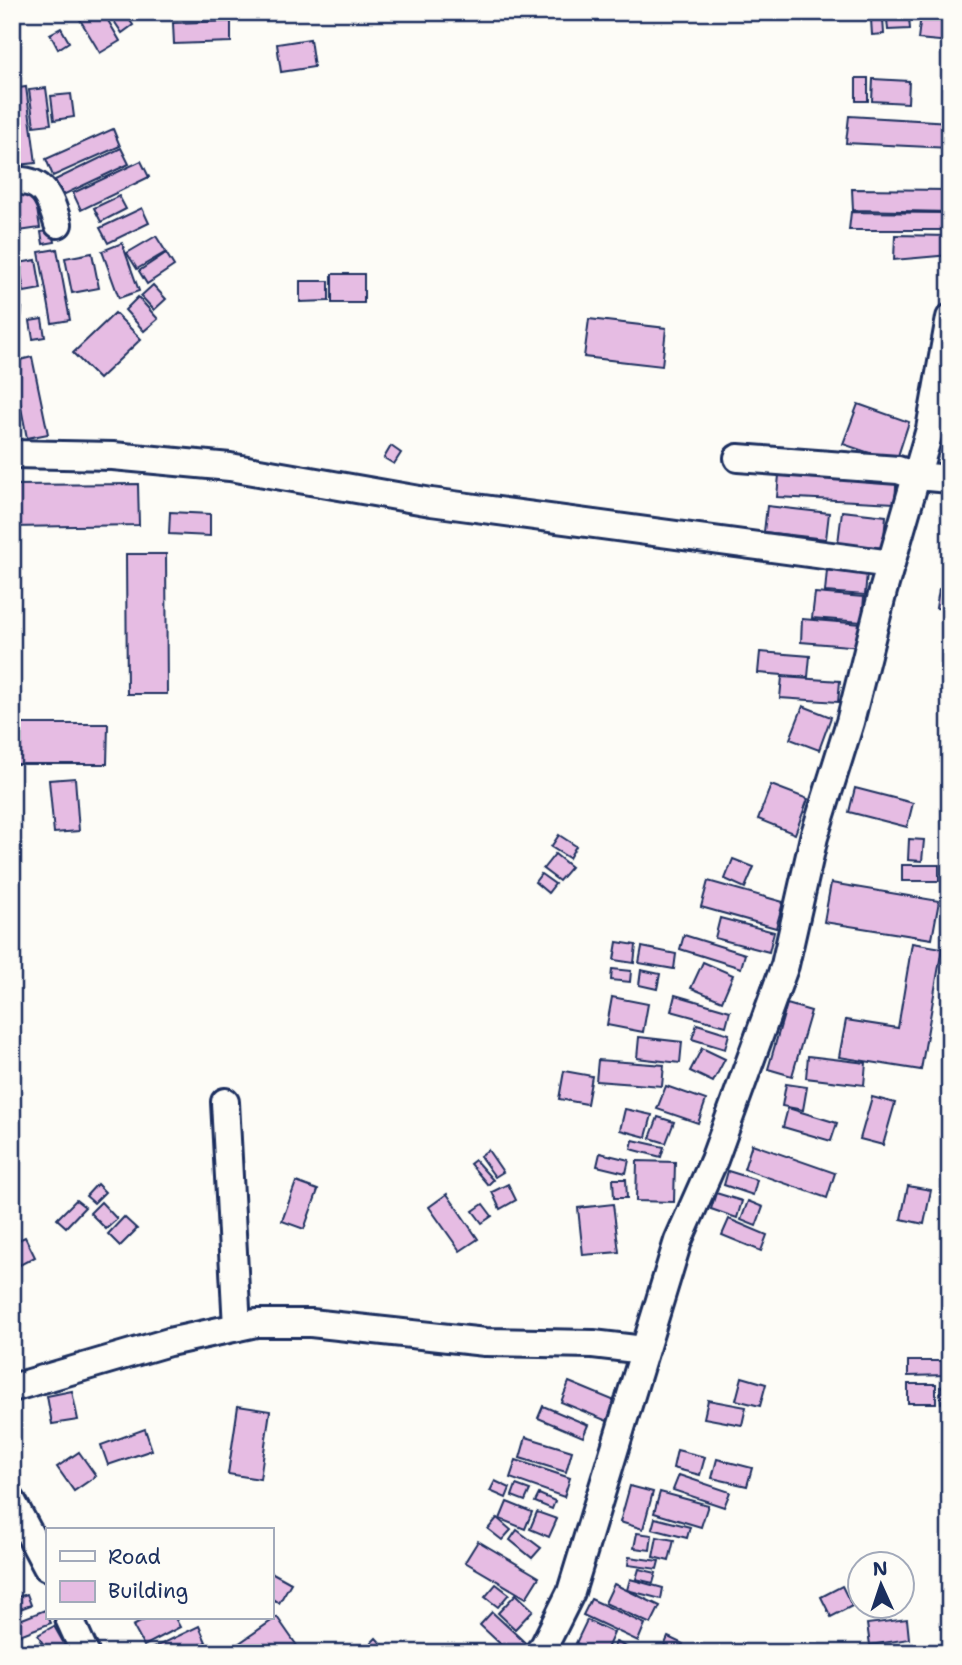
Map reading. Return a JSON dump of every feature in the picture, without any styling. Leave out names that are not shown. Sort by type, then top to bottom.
[{"type":"street","points":[[12,181],[26,180],[42,187],[58,224]]},
{"type":"street","points":[[538,1653],[571,1591],[678,1241],[714,1160],[785,965],[814,837],[850,722],[930,429],[950,318]]},
{"type":"street","points":[[12,454],[113,456],[230,467],[431,502],[891,564]]},
{"type":"street","points":[[738,458],[898,470],[916,476],[950,479]]},
{"type":"street","points":[[225,1102],[237,1327]]},
{"type":"street","points":[[12,1388],[169,1342],[256,1323],[311,1323],[485,1342],[593,1344],[644,1350]]},
{"type":"street","points":[[12,1501],[46,1565]]},
{"type":"street","points":[[70,1620],[80,1651]]},
{"type":"building","points":[[90,12],[103,12],[120,41],[100,53],[79,18]]},
{"type":"building","points":[[108,12],[124,12],[133,25],[122,33]]},
{"type":"building","points":[[921,15],[950,17],[950,42],[918,39]]},
{"type":"building","points":[[909,18],[910,29],[888,30],[887,19]]},
{"type":"building","points":[[871,19],[883,19],[884,34],[872,35]]},
{"type":"building","points":[[231,21],[231,42],[174,44],[173,23]]},
{"type":"building","points":[[61,28],[69,42],[58,49],[50,34]]},
{"type":"building","points":[[310,39],[314,67],[281,72],[277,44]]},
{"type":"building","points":[[856,78],[868,78],[868,101],[856,101]]},
{"type":"building","points":[[873,79],[909,81],[908,103],[872,101]]},
{"type":"building","points":[[26,87],[36,163],[18,165],[12,122],[12,89]]},
{"type":"building","points":[[46,88],[51,124],[34,126],[29,90]]},
{"type":"building","points":[[71,94],[74,117],[54,120],[51,96]]},
{"type":"building","points":[[849,116],[950,122],[950,148],[846,143]]},
{"type":"building","points":[[113,129],[120,146],[53,176],[46,159]]},
{"type":"building","points":[[121,148],[129,164],[63,195],[55,180]]},
{"type":"building","points":[[141,161],[149,177],[81,210],[73,193]]},
{"type":"building","points":[[34,189],[40,228],[12,232],[12,192]]},
{"type":"building","points":[[852,189],[950,190],[950,212],[853,210]]},
{"type":"building","points":[[119,196],[126,209],[101,222],[94,208]]},
{"type":"building","points":[[142,208],[149,223],[108,243],[100,228]]},
{"type":"building","points":[[851,212],[942,213],[943,230],[849,230]]},
{"type":"building","points":[[53,230],[55,242],[43,244],[41,232]]},
{"type":"building","points":[[895,235],[949,236],[950,255],[894,260]]},
{"type":"building","points":[[156,236],[166,252],[137,269],[127,253]]},
{"type":"building","points":[[122,243],[139,291],[119,298],[102,251]]},
{"type":"building","points":[[57,249],[70,320],[52,323],[39,252]]},
{"type":"building","points":[[92,253],[99,288],[72,293],[65,258]]},
{"type":"building","points":[[166,253],[174,266],[147,284],[139,271]]},
{"type":"building","points":[[36,260],[41,289],[24,292],[19,263]]},
{"type":"building","points":[[332,274],[364,274],[364,303],[332,303]]},
{"type":"building","points":[[300,281],[329,281],[329,301],[300,302]]},
{"type":"building","points":[[153,285],[166,299],[154,310],[141,296]]},
{"type":"building","points":[[138,297],[158,319],[144,331],[125,310]]},
{"type":"building","points":[[12,307],[22,308],[19,338],[12,337]]},
{"type":"building","points":[[115,313],[141,339],[99,379],[73,353]]},
{"type":"building","points":[[42,319],[45,337],[33,339],[30,321]]},
{"type":"building","points":[[589,319],[666,328],[662,366],[584,357]]},
{"type":"building","points":[[32,357],[48,434],[27,438],[12,362]]},
{"type":"building","points":[[858,404],[909,422],[896,462],[843,444]]},
{"type":"building","points":[[391,446],[401,453],[394,464],[384,458]]},
{"type":"building","points":[[780,464],[897,471],[895,503],[777,497]]},
{"type":"building","points":[[138,484],[139,525],[12,527],[12,485]]},
{"type":"building","points":[[767,506],[829,513],[826,539],[764,532]]},
{"type":"building","points":[[842,511],[886,516],[883,548],[838,543]]},
{"type":"building","points":[[170,512],[210,514],[210,536],[169,534]]},
{"type":"building","points":[[126,554],[166,554],[167,694],[127,694]]},
{"type":"building","points":[[827,570],[867,573],[865,595],[825,592]]},
{"type":"building","points":[[939,589],[950,590],[950,609],[936,608]]},
{"type":"building","points":[[815,593],[864,597],[862,622],[812,618]]},
{"type":"building","points":[[802,619],[862,624],[861,647],[801,642]]},
{"type":"building","points":[[760,652],[810,656],[808,677],[758,673]]},
{"type":"building","points":[[782,677],[840,681],[838,702],[780,698]]},
{"type":"building","points":[[803,706],[831,717],[819,750],[790,739]]},
{"type":"building","points":[[12,724],[108,724],[107,764],[12,764]]},
{"type":"building","points":[[75,778],[79,831],[54,833],[49,780]]},
{"type":"building","points":[[771,785],[808,799],[795,834],[758,819]]},
{"type":"building","points":[[855,788],[913,803],[907,827],[849,812]]},
{"type":"building","points":[[559,835],[576,846],[569,858],[551,847]]},
{"type":"building","points":[[909,839],[924,840],[922,861],[908,860]]},
{"type":"building","points":[[555,854],[571,867],[559,881],[543,869]]},
{"type":"building","points":[[733,859],[754,867],[745,888],[725,879]]},
{"type":"building","points":[[902,865],[939,865],[939,881],[902,881]]},
{"type":"building","points":[[541,874],[555,884],[548,893],[535,882]]},
{"type":"building","points":[[708,881],[783,902],[776,928],[701,907]]},
{"type":"building","points":[[831,883],[939,901],[932,939],[824,922]]},
{"type":"building","points":[[720,918],[774,932],[769,952],[715,938]]},
{"type":"building","points":[[684,935],[745,954],[741,968],[680,949]]},
{"type":"building","points":[[617,942],[636,945],[634,963],[614,960]]},
{"type":"building","points":[[912,943],[942,948],[921,1070],[839,1057],[846,1020],[898,1028]]},
{"type":"building","points":[[642,947],[676,954],[674,969],[639,963]]},
{"type":"building","points":[[703,962],[733,975],[722,1001],[691,988]]},
{"type":"building","points":[[612,969],[631,971],[630,982],[611,980]]},
{"type":"building","points":[[641,970],[660,974],[657,989],[639,985]]},
{"type":"building","points":[[675,995],[730,1011],[726,1026],[671,1011]]},
{"type":"building","points":[[612,997],[648,1004],[643,1032],[607,1025]]},
{"type":"building","points":[[12,999],[18,1019],[12,1020]]},
{"type":"building","points":[[787,1004],[811,1011],[792,1076],[768,1069]]},
{"type":"building","points":[[697,1024],[729,1034],[725,1049],[692,1039]]},
{"type":"building","points":[[639,1037],[682,1042],[680,1063],[637,1058]]},
{"type":"building","points":[[702,1048],[725,1059],[713,1082],[690,1071]]},
{"type":"building","points":[[808,1056],[866,1063],[864,1085],[806,1078]]},
{"type":"building","points":[[598,1060],[664,1065],[662,1086],[596,1081]]},
{"type":"building","points":[[564,1071],[592,1076],[587,1104],[559,1099]]},
{"type":"building","points":[[786,1084],[807,1087],[803,1110],[782,1106]]},
{"type":"building","points":[[666,1086],[706,1100],[698,1123],[657,1109]]},
{"type":"building","points":[[872,1097],[895,1103],[883,1145],[860,1139]]},
{"type":"building","points":[[788,1108],[837,1123],[831,1141],[783,1127]]},
{"type":"building","points":[[625,1109],[652,1115],[646,1137],[620,1130]]},
{"type":"building","points":[[658,1117],[674,1122],[666,1143],[650,1138]]},
{"type":"building","points":[[633,1140],[664,1147],[661,1157],[631,1149]]},
{"type":"building","points":[[752,1144],[835,1173],[827,1198],[744,1169]]},
{"type":"building","points":[[488,1150],[503,1172],[495,1177],[480,1156]]},
{"type":"building","points":[[600,1153],[629,1160],[626,1173],[597,1166]]},
{"type":"building","points":[[475,1160],[493,1180],[488,1185],[470,1164]]},
{"type":"building","points":[[637,1161],[675,1162],[674,1202],[636,1201]]},
{"type":"building","points":[[728,1171],[757,1180],[753,1195],[724,1185]]},
{"type":"building","points":[[613,1179],[626,1179],[627,1198],[614,1198]]},
{"type":"building","points":[[296,1182],[318,1190],[304,1229],[282,1221]]},
{"type":"building","points":[[97,1184],[105,1192],[94,1203],[86,1196]]},
{"type":"building","points":[[508,1184],[516,1200],[500,1209],[492,1192]]},
{"type":"building","points":[[908,1186],[931,1190],[924,1224],[901,1219]]},
{"type":"building","points":[[716,1193],[742,1201],[737,1218],[711,1209]]},
{"type":"building","points":[[447,1194],[478,1239],[460,1251],[429,1207]]},
{"type":"building","points":[[76,1200],[85,1207],[66,1227],[57,1219]]},
{"type":"building","points":[[748,1201],[763,1207],[756,1226],[741,1220]]},
{"type":"building","points":[[101,1202],[117,1219],[106,1229],[90,1213]]},
{"type":"building","points":[[483,1204],[492,1216],[482,1223],[473,1211]]},
{"type":"building","points":[[613,1204],[619,1252],[583,1255],[578,1208]]},
{"type":"building","points":[[124,1217],[137,1229],[120,1246],[108,1234]]},
{"type":"building","points":[[729,1219],[767,1235],[761,1251],[722,1235]]},
{"type":"building","points":[[25,1237],[35,1257],[20,1265],[12,1250],[12,1243]]},
{"type":"building","points":[[908,1361],[948,1361],[948,1375],[908,1376]]},
{"type":"building","points":[[742,1377],[766,1384],[760,1406],[736,1400]]},
{"type":"building","points":[[569,1382],[615,1401],[607,1421],[561,1402]]},
{"type":"building","points":[[908,1384],[936,1384],[936,1403],[908,1403]]},
{"type":"building","points":[[950,1386],[950,1402],[941,1403],[940,1387]]},
{"type":"building","points":[[72,1391],[78,1420],[52,1424],[47,1396]]},
{"type":"building","points":[[708,1400],[746,1407],[742,1425],[704,1418]]},
{"type":"building","points":[[238,1406],[270,1411],[260,1479],[228,1474]]},
{"type":"building","points":[[543,1406],[588,1425],[583,1437],[538,1418]]},
{"type":"building","points":[[145,1429],[152,1450],[108,1465],[101,1445]]},
{"type":"building","points":[[526,1437],[572,1451],[566,1472],[520,1458]]},
{"type":"building","points":[[677,1450],[705,1457],[700,1475],[673,1468]]},
{"type":"building","points":[[79,1452],[96,1476],[74,1491],[57,1467]]},
{"type":"building","points":[[717,1459],[752,1468],[747,1486],[712,1478]]},
{"type":"building","points":[[516,1460],[570,1478],[564,1497],[510,1478]]},
{"type":"building","points":[[679,1475],[730,1492],[724,1507],[673,1490]]},
{"type":"building","points":[[495,1481],[510,1488],[506,1498],[490,1491]]},
{"type":"building","points":[[516,1485],[530,1490],[525,1501],[512,1496]]},
{"type":"building","points":[[630,1486],[653,1492],[643,1529],[620,1522]]},
{"type":"building","points":[[660,1492],[708,1505],[701,1527],[654,1513]]},
{"type":"building","points":[[539,1494],[555,1501],[552,1509],[535,1502]]},
{"type":"building","points":[[507,1502],[532,1512],[525,1529],[500,1519]]},
{"type":"building","points":[[537,1512],[557,1519],[549,1537],[530,1529]]},
{"type":"building","points":[[497,1518],[511,1530],[502,1540],[488,1529]]},
{"type":"building","points":[[655,1518],[690,1527],[687,1538],[652,1529]]},
{"type":"building","points":[[517,1530],[541,1548],[532,1558],[510,1540]]},
{"type":"building","points":[[637,1533],[652,1535],[650,1550],[634,1548]]},
{"type":"building","points":[[657,1537],[674,1540],[669,1561],[653,1557]]},
{"type":"building","points":[[478,1541],[539,1577],[526,1598],[465,1562]]},
{"type":"building","points":[[629,1557],[659,1561],[657,1569],[628,1565]]},
{"type":"building","points":[[639,1569],[656,1573],[653,1583],[636,1579]]},
{"type":"building","points":[[273,1573],[291,1583],[279,1603],[273,1599]]},
{"type":"building","points":[[630,1579],[663,1588],[661,1599],[627,1590]]},
{"type":"building","points":[[496,1584],[509,1594],[498,1607],[485,1597]]},
{"type":"building","points":[[614,1584],[660,1606],[651,1624],[605,1603]]},
{"type":"building","points":[[842,1586],[846,1594],[846,1609],[831,1617],[821,1597]]},
{"type":"building","points":[[27,1594],[31,1605],[12,1612],[12,1599]]},
{"type":"building","points":[[516,1594],[533,1610],[515,1629],[498,1613]]},
{"type":"building","points":[[591,1599],[645,1624],[638,1641],[583,1615]]},
{"type":"building","points":[[45,1610],[46,1620],[51,1623],[12,1638],[12,1623]]},
{"type":"building","points":[[492,1612],[533,1650],[530,1653],[510,1653],[480,1625]]},
{"type":"building","points":[[277,1617],[300,1650],[296,1653],[225,1653],[273,1620]]},
{"type":"building","points":[[144,1620],[176,1620],[180,1627],[144,1646],[133,1626]]},
{"type":"building","points":[[587,1620],[614,1633],[605,1653],[596,1653],[576,1643]]},
{"type":"building","points":[[907,1620],[909,1639],[870,1645],[867,1624]]},
{"type":"building","points":[[54,1626],[67,1649],[60,1653],[48,1653],[38,1635]]},
{"type":"building","points":[[199,1626],[206,1642],[183,1653],[150,1653],[149,1650]]},
{"type":"building","points":[[668,1637],[683,1644],[679,1653],[661,1653]]},
{"type":"building","points":[[376,1638],[387,1650],[384,1653],[372,1653],[367,1647]]},
{"type":"building","points":[[616,1642],[639,1653],[611,1653]]},
{"type":"building","points":[[40,1643],[44,1653],[21,1653]]},
{"type":"building","points":[[911,1648],[911,1653],[879,1653],[879,1649]]}]
